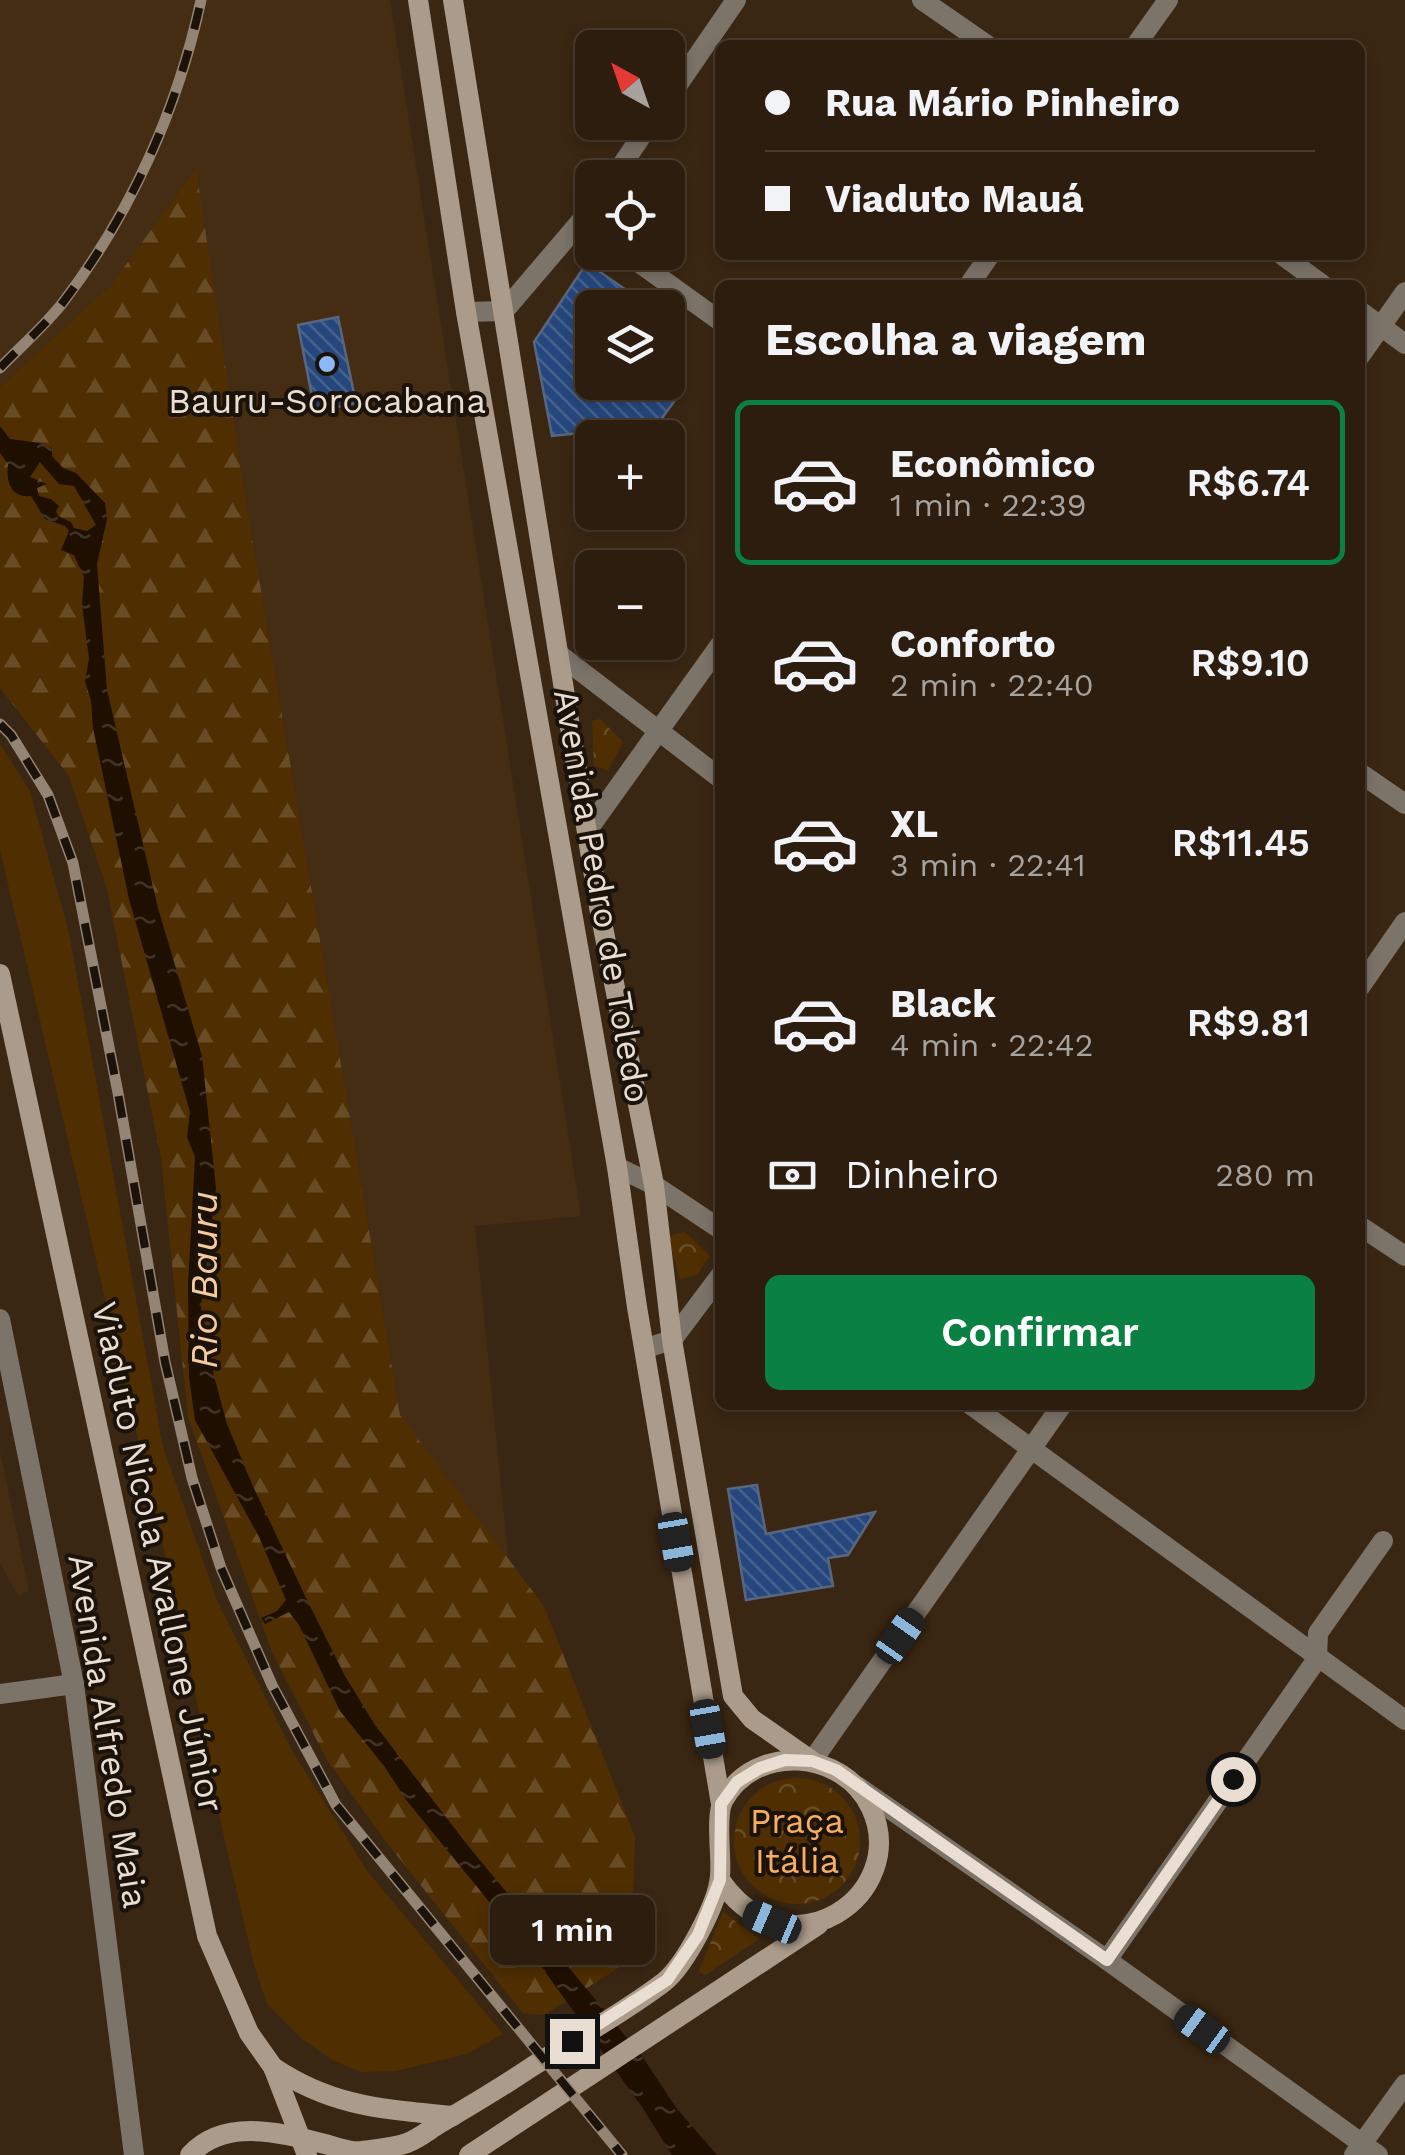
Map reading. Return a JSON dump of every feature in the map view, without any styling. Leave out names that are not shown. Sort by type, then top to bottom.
[{"type":"main road","name":"Avenida Pedro de Toledo","points":[[418,0],[466,312],[617,1166],[637,1308],[721,1804]]},
{"type":"main road","name":"Avenida Pedro de Toledo","points":[[452,0],[599,907],[654,1184],[672,1340],[733,1696],[752,1719],[812,1761]]},
{"type":"main road","points":[[570,911],[599,907]]},
{"type":"main road","name":"Viaduto Nicola Avallone Júnior","points":[[0,974],[206,1936],[249,2033],[272,2067],[302,2146]]},
{"type":"main road","points":[[190,2155],[201,2143],[242,2130],[302,2146],[356,2152],[407,2143],[477,2103],[667,1980],[698,1935],[720,1880],[721,1804],[737,1782],[760,1768],[785,1760],[812,1761],[836,1770],[856,1786],[872,1810],[878,1838],[875,1866],[862,1891],[842,1911],[469,2155]]},
{"type":"main road","points":[[720,1880],[733,1899],[751,1914],[772,1922],[818,1924]]},
{"type":"main road","points":[[272,2067],[303,2088],[333,2098],[453,2116]]},
{"type":"street","points":[[685,74],[736,0]]},
{"type":"street","points":[[922,0],[980,40]]},
{"type":"street","points":[[1140,40],[1168,0]]},
{"type":"street","points":[[466,312],[504,311],[575,235]]},
{"type":"street","points":[[1289,260],[1317,280]]},
{"type":"street","points":[[649,270],[715,317]]},
{"type":"street","points":[[1365,348],[1405,292]]},
{"type":"street","points":[[1365,316],[1405,344]]},
{"type":"street","points":[[587,831],[715,651]]},
{"type":"street","points":[[560,656],[715,774]]},
{"type":"street","points":[[1365,776],[1405,804]]},
{"type":"street","points":[[1365,979],[1405,922]]},
{"type":"street","points":[[617,1166],[654,1184],[715,1227]]},
{"type":"street","points":[[1365,1229],[1405,1256]]},
{"type":"street","points":[[646,1348],[672,1340],[715,1283]]},
{"type":"street","name":"Avenida Alfredo Maia","points":[[0,1319],[74,1684],[134,2155]]},
{"type":"street","points":[[978,1410],[1405,1720]]},
{"type":"street","points":[[812,1761],[1058,1410]]},
{"type":"street","points":[[1107,1960],[1317,1658],[1318,1633],[1382,1541]]},
{"type":"street","points":[[0,1694],[74,1684]]},
{"type":"street","points":[[856,1786],[1107,1960],[1364,2151],[1405,2084]]},
{"type":"shaded area","points":[[0,0],[390,0],[581,1216],[475,1226],[512,1597],[432,1606],[240,465],[195,169],[111,285],[0,387]]},
{"type":"shaded area","points":[[0,1451],[29,1591],[18,1596],[0,1563]]},
{"type":"green space","points":[[196,168],[240,465],[400,1415],[543,1605],[635,1837],[631,1960],[544,2015],[523,2013],[387,1843],[327,1760],[272,1652],[188,1417],[161,1158],[107,889],[69,776],[0,688],[0,387],[111,285]]},
{"type":"green space","points":[[600,719],[623,742],[608,771],[594,765],[592,721]]},
{"type":"green space","points":[[0,744],[30,791],[69,933],[163,1447],[218,1603],[291,1749],[368,1872],[503,2034],[467,2054],[396,2071],[361,2072],[332,2060],[302,2039],[267,2004],[221,1824],[184,1635],[0,850]]},
{"type":"green space","points":[[685,1232],[710,1256],[697,1275],[680,1279],[668,1236]]},
{"type":"green space","name":"Praça Itália","points":[[797,1778],[821,1783],[842,1796],[855,1817],[860,1841],[855,1865],[842,1886],[821,1899],[797,1904],[773,1899],[752,1886],[739,1865],[734,1841],[739,1817],[752,1796],[773,1783]]},
{"type":"green space","points":[[723,1912],[759,1939],[705,1975],[699,1971]]},
{"type":"water","name":"Rio Bauru","points":[[0,426],[10,439],[52,448],[52,456],[63,468],[76,473],[105,503],[107,519],[97,564],[107,690],[158,908],[202,1056],[216,1188],[201,1307],[227,1424],[252,1484],[345,1676],[375,1725],[717,2155],[672,2155],[536,1959],[407,1801],[340,1711],[299,1625],[289,1612],[265,1624],[261,1618],[277,1611],[286,1600],[259,1537],[195,1420],[189,1377],[188,1285],[195,1157],[187,1137],[190,1112],[129,899],[93,728],[85,681],[89,659],[82,604],[84,577],[74,555],[61,550],[69,531],[45,519],[31,496],[14,491],[8,464],[0,453]],"holes":[[[40,462],[59,484],[74,486],[96,525],[87,531],[74,528],[58,516],[59,506],[39,496],[37,488],[47,484],[30,477]]]},
{"type":"building","points":[[582,270],[597,270],[626,290],[575,290],[575,400],[675,400],[661,420],[575,420],[575,434],[552,436],[534,342]]},
{"type":"building","name":"Bauru-Sorocabana","points":[[338,317],[356,403],[315,412],[298,325]]},
{"type":"building","points":[[757,1485],[766,1534],[875,1512],[848,1555],[828,1558],[833,1586],[746,1600],[728,1489]]},
{"type":"railway","points":[[0,368],[64,301],[131,196],[179,80],[201,0]]},
{"type":"railway","points":[[0,724],[48,795],[73,863],[165,1362],[192,1478],[221,1568],[272,1685],[336,1805],[622,2155]]},
{"type":"place","name":"Bauru-Sorocabana","points":[[327,364]]},
{"type":"route","points":[[572,2041],[667,1980],[698,1935],[720,1880],[721,1804],[737,1782],[760,1768],[785,1760],[812,1761],[836,1770],[1107,1960],[1233,1779]]}]
